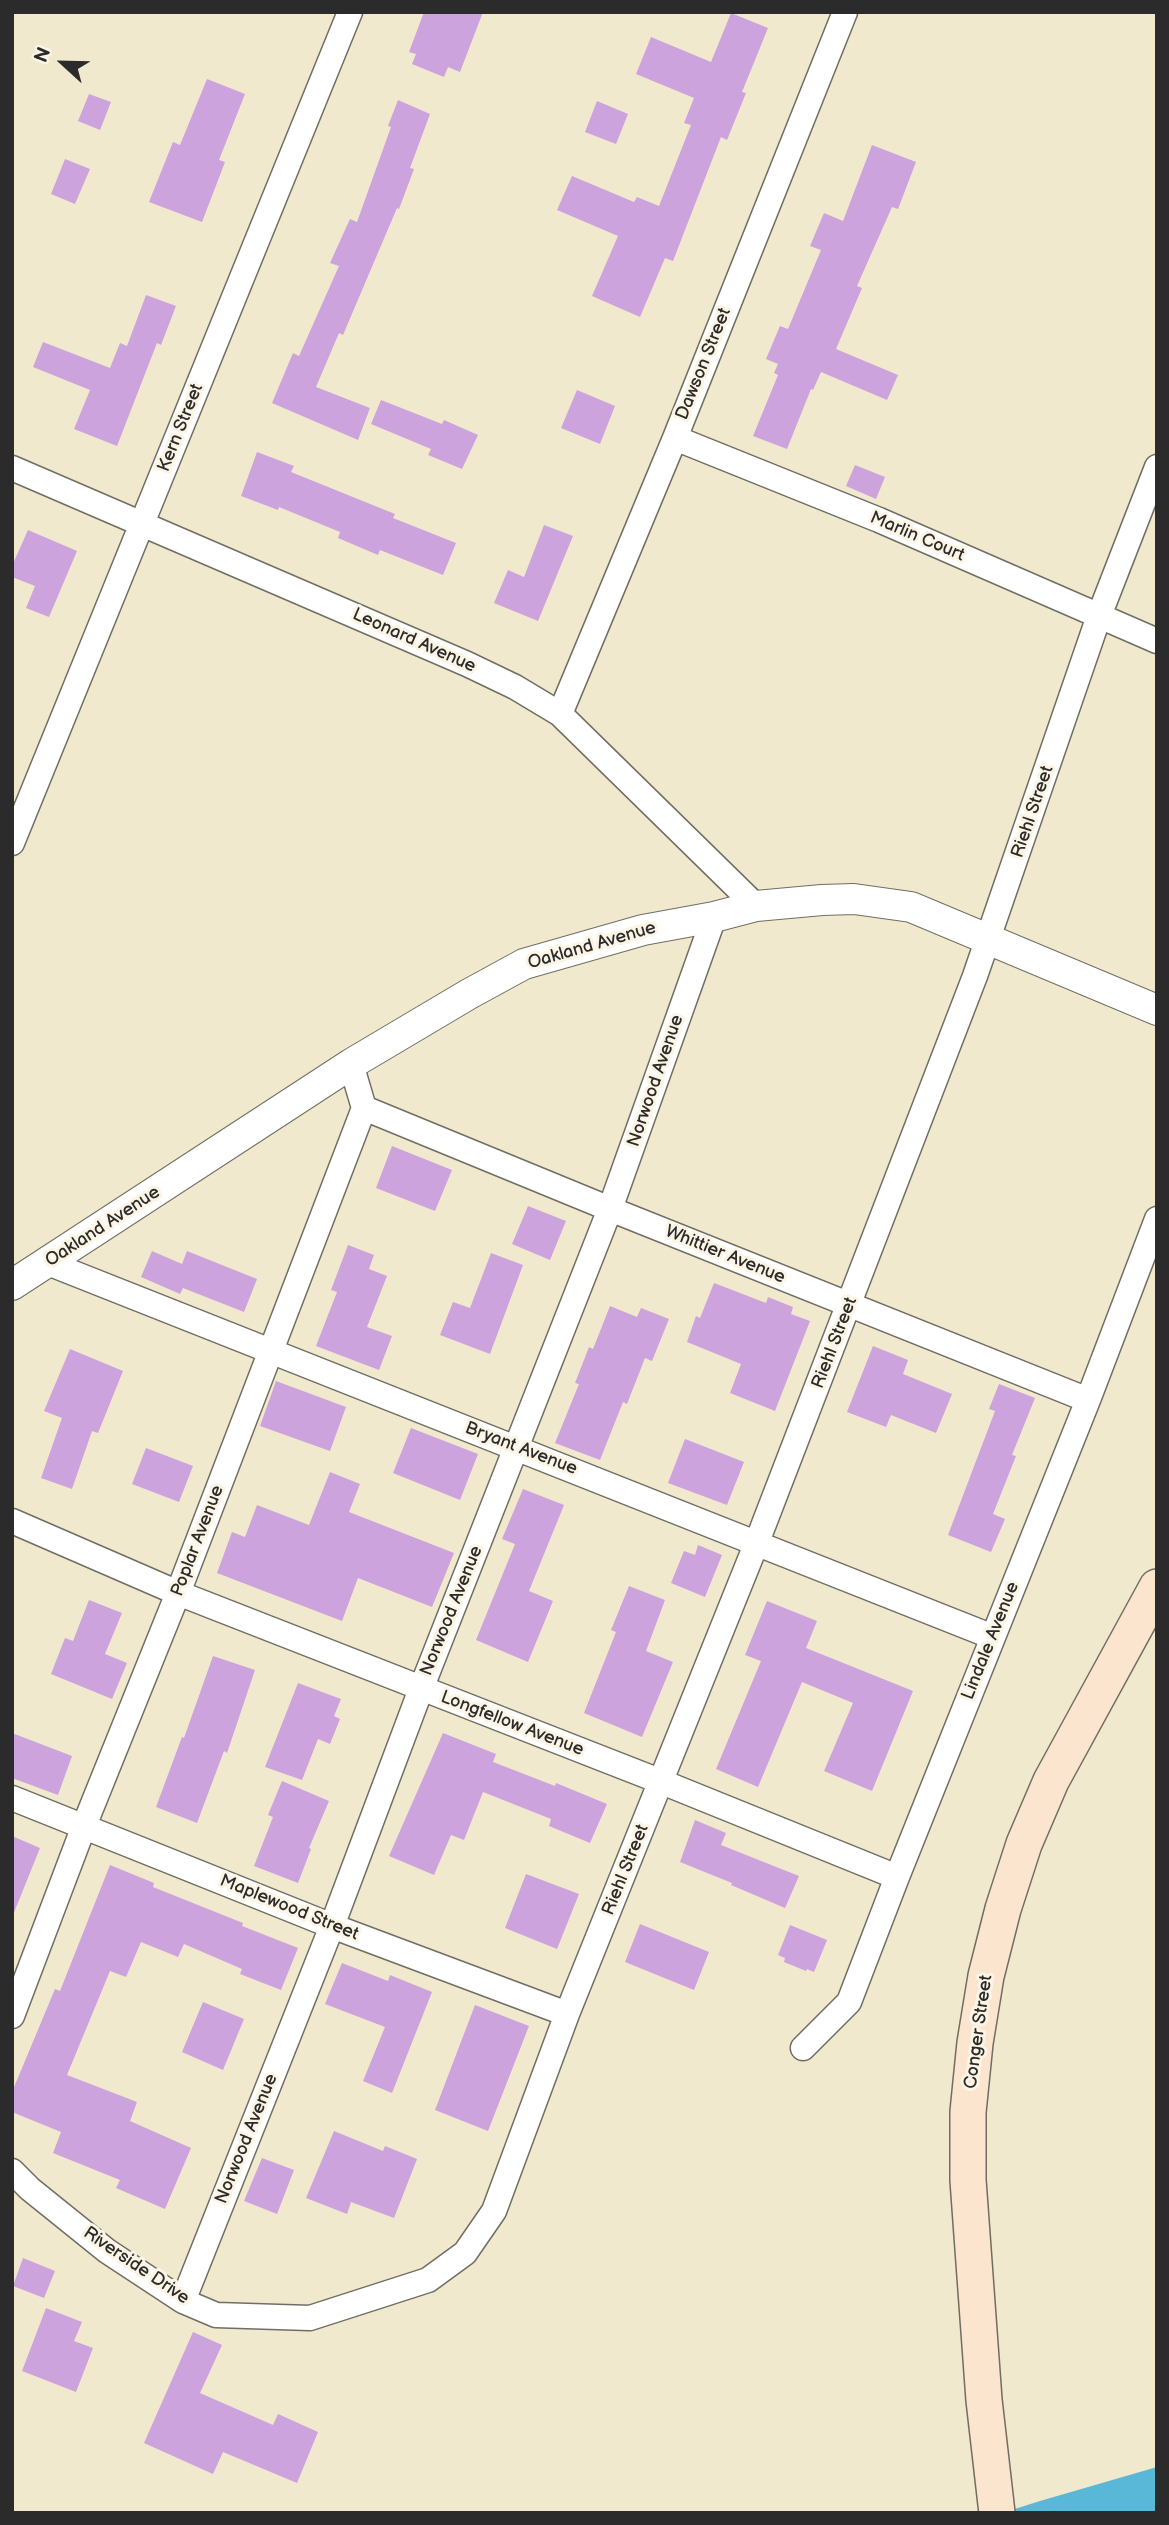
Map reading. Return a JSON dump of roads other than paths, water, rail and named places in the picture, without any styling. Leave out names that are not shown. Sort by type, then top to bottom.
[{"type":"main road","name":"Conger Street","points":[[997,2513],[986,2420],[968,2180],[968,2112],[975,2043],[986,1976],[1003,1909],[1024,1844],[1051,1781],[1157,1587]]},
{"type":"street","name":"Kern Street","points":[[12,843],[350,12]]},
{"type":"street","name":"Dawson Street","points":[[560,714],[675,438],[845,12]]},
{"type":"street","name":"Marlin Court","points":[[675,438],[879,520],[1157,641]]},
{"type":"street","name":"Riehl Street","points":[[494,2211],[567,2014],[757,1542],[989,940],[1099,616],[1157,467]]},
{"type":"street","name":"Leonard Avenue","points":[[12,468],[515,687],[560,714],[756,906]]},
{"type":"street","name":"Oakland Avenue","points":[[12,1285],[351,1064],[469,994],[524,964],[643,930],[756,906],[854,899],[911,907],[1157,1010]]},
{"type":"street","name":"Norwood Avenue","points":[[183,2301],[611,1209],[714,917]]},
{"type":"street","points":[[351,1064],[364,1108]]},
{"type":"street","name":"Whittier Avenue","points":[[364,1108],[1088,1400]]},
{"type":"street","name":"Poplar Avenue","points":[[12,2016],[364,1108]]},
{"type":"street","name":"Lindale Avenue","points":[[803,2048],[849,2002],[1157,1219]]},
{"type":"street","name":"Bryant Avenue","points":[[48,1263],[993,1637]]},
{"type":"street","name":"Longfellow Avenue","points":[[12,1521],[178,1592],[897,1877]]},
{"type":"street","name":"Maplewood Street","points":[[12,1798],[332,1926],[567,2014]]},
{"type":"street","name":"Riverside Drive","points":[[12,2171],[30,2189],[107,2251],[183,2301],[216,2315],[310,2318],[428,2280],[465,2253],[494,2211]]},
{"type":"water","points":[[1157,2467],[1157,2513],[1002,2513],[1040,2501]]}]
